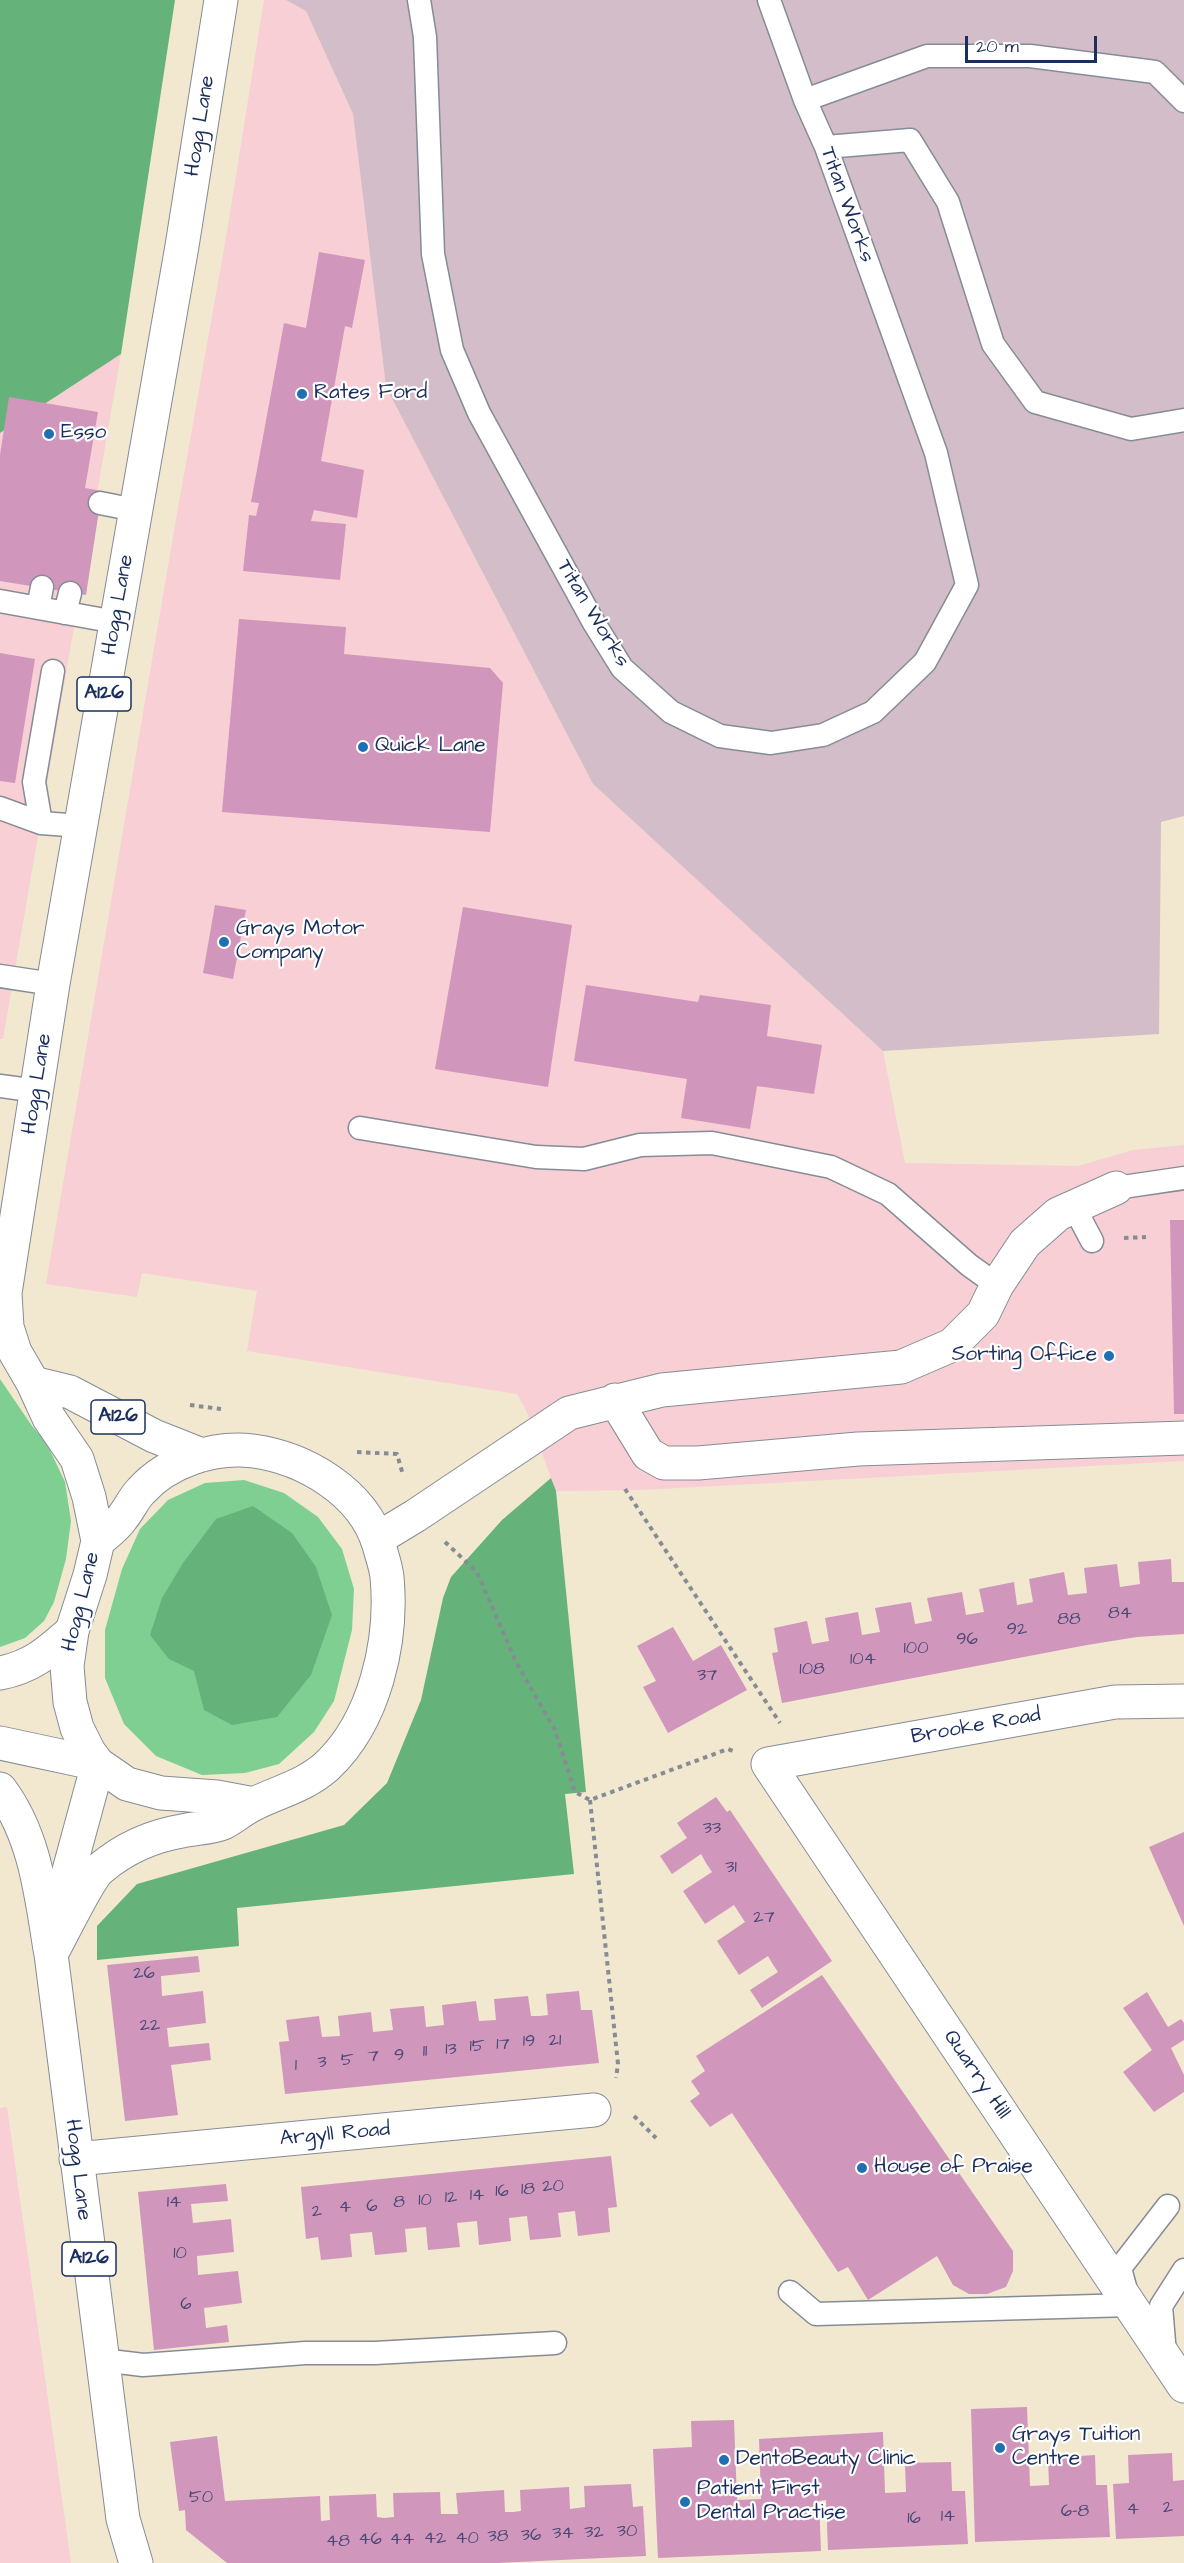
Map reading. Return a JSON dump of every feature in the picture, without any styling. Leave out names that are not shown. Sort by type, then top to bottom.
[{"type":"main road","name":"Hogg Lane","points":[[221,0],[182,246],[53,984],[5,1293],[7,1326],[15,1352],[33,1383],[49,1418],[77,1459],[89,1497],[98,1541],[72,1631],[67,1666],[70,1702],[77,1728],[98,1764],[127,1784],[161,1793],[217,1797],[254,1804]]},
{"type":"main road","points":[[377,1539],[570,1413],[662,1390],[901,1367],[952,1345],[983,1314],[997,1286],[1025,1242],[1058,1214],[1116,1188]]},
{"type":"main road","name":"Hogg Lane","points":[[33,1383],[70,1392],[154,1436],[202,1455]]},
{"type":"main road","points":[[615,1400],[648,1454],[664,1463],[698,1463],[858,1449],[1184,1438]]},
{"type":"main road","name":"Hogg Lane","points":[[51,1954],[98,1869],[148,1839],[222,1824],[254,1804],[304,1783],[327,1766],[351,1738],[371,1698],[382,1658],[388,1615],[387,1575],[377,1539],[362,1512],[345,1494],[312,1469],[273,1454],[241,1450],[202,1455],[162,1470],[140,1492],[121,1521],[98,1541]]},
{"type":"main road","points":[[0,1673],[13,1671],[39,1660],[72,1631]]},
{"type":"main road","name":"Brooke Road","points":[[784,1761],[1115,1702],[1184,1701]]},
{"type":"main road","points":[[0,1743],[98,1764]]},
{"type":"main road","name":"Quarry Hill","points":[[784,1761],[1130,2305],[1184,2386]]},
{"type":"main road","name":"Hogg Lane","points":[[51,1954],[55,1922],[98,1764]]},
{"type":"main road","name":"Hogg Lane","points":[[0,1789],[9,1803],[30,1850],[39,1878],[51,1954],[123,2519],[136,2563]]},
{"type":"main road","name":"Argyll Road","points":[[76,2159],[604,2108]]},
{"type":"lane","name":"Titan Works","points":[[419,0],[425,38],[433,254],[452,350],[479,413],[594,623],[622,668],[671,712],[720,736],[771,743],[823,735],[873,712],[925,662],[967,585],[936,453],[769,0]]},
{"type":"lane","points":[[805,100],[927,56],[1030,56],[1155,72],[1184,101]]},
{"type":"lane","points":[[825,147],[910,140],[948,202],[993,344],[1035,402],[1131,429],[1184,420]]},
{"type":"lane","points":[[100,503],[135,510]]},
{"type":"lane","points":[[4,595],[68,603],[116,622]]},
{"type":"lane","points":[[41,823],[34,782],[53,671]]},
{"type":"lane","points":[[30,685],[47,701]]},
{"type":"lane","points":[[25,718],[41,735]]},
{"type":"lane","points":[[0,808],[41,823],[82,826]]},
{"type":"lane","points":[[0,976],[53,984]]},
{"type":"lane","points":[[0,1086],[36,1091]]},
{"type":"lane","points":[[360,1128],[536,1157],[584,1159],[640,1145],[712,1143],[831,1167],[888,1194],[969,1265],[997,1286]]},
{"type":"lane","points":[[1116,1188],[1184,1178]]},
{"type":"lane","points":[[1074,1207],[1092,1241]]},
{"type":"lane","points":[[790,2292],[816,2314],[1130,2305],[1120,2268],[1168,2205]]},
{"type":"lane","points":[[1165,2358],[1161,2306],[1184,2270]]},
{"type":"lane","points":[[102,2361],[143,2366],[305,2353],[375,2353],[555,2343]]},
{"type":"path","points":[[184,1404],[230,1410]]},
{"type":"path","points":[[356,1452],[397,1454],[400,1464]]},
{"type":"path","points":[[590,1800],[728,1749],[784,1761],[779,1720],[623,1486]]},
{"type":"path","points":[[447,1544],[477,1572],[516,1662],[555,1730],[575,1791],[590,1800]]},
{"type":"path","points":[[590,1800],[618,2064],[604,2108],[633,2115],[656,2138]]},
{"type":"shaded area","points":[[264,0],[286,0],[306,11],[353,114],[386,387],[593,784],[883,1051],[905,1163],[1078,1166],[1133,1150],[1184,1145],[1184,1461],[641,1490],[556,1491],[526,1410],[517,1394],[247,1351],[257,1291],[142,1273],[137,1297],[46,1284],[228,226]]},
{"type":"shaded area","points":[[286,0],[1184,0],[1184,816],[1161,822],[1159,1034],[883,1051],[593,784],[386,387],[353,114],[306,11]]},
{"type":"shaded area","points":[[121,354],[3,1039],[0,1039],[0,433]]},
{"type":"shaded area","points":[[7,2107],[71,2563],[0,2563],[0,2108]]},
{"type":"green space","points":[[0,0],[175,0],[121,354],[0,433]]},
{"type":"green space","points":[[0,1379],[32,1426],[46,1442],[65,1482],[71,1521],[66,1559],[54,1602],[44,1621],[25,1638],[0,1647]]},
{"type":"green space","points":[[551,1478],[556,1491],[586,1792],[565,1794],[574,1874],[237,1908],[239,1946],[97,1960],[97,1926],[137,1884],[344,1825],[387,1783],[421,1700],[443,1598],[451,1577],[502,1520]]},
{"type":"green space","points":[[244,1480],[284,1493],[318,1517],[342,1549],[354,1589],[352,1630],[334,1701],[314,1732],[279,1764],[245,1773],[202,1775],[156,1756],[124,1724],[105,1678],[105,1630],[122,1569],[140,1529],[168,1500],[205,1483]]},
{"type":"green space","points":[[253,1506],[292,1533],[316,1567],[332,1615],[311,1675],[277,1717],[232,1725],[204,1710],[194,1671],[169,1659],[150,1635],[162,1598],[183,1563],[216,1519]]},
{"type":"building","name":"Rates Ford","points":[[319,252],[365,260],[352,328],[345,326],[321,461],[364,470],[357,518],[314,510],[311,521],[346,524],[340,580],[243,571],[249,515],[256,516],[259,503],[251,502],[284,323],[306,328]]},
{"type":"building","points":[[9,397],[98,412],[85,488],[102,491],[86,595],[0,581],[0,455]]},
{"type":"building","name":"Quick Lane","points":[[239,619],[346,627],[344,654],[490,668],[503,683],[490,832],[222,812]]},
{"type":"building","points":[[0,653],[35,659],[15,783],[0,781]]},
{"type":"building","name":"Grays Motor Company","points":[[215,905],[246,910],[233,979],[203,973]]},
{"type":"building","points":[[463,907],[572,925],[548,1087],[435,1069]]},
{"type":"building","points":[[586,985],[698,1002],[700,995],[771,1005],[767,1036],[822,1045],[814,1094],[757,1086],[750,1129],[681,1118],[687,1079],[574,1061]]},
{"type":"building","points":[[1170,1220],[1184,1220],[1184,1414],[1174,1414]]},
{"type":"building","points":[[1171,1559],[1172,1582],[1184,1582],[1184,1634],[1137,1637],[1087,1645],[782,1703],[772,1653],[778,1652],[774,1628],[807,1621],[812,1644],[829,1641],[825,1618],[858,1612],[862,1635],[880,1632],[875,1608],[911,1602],[915,1624],[932,1621],[927,1598],[962,1592],[966,1615],[984,1612],[979,1589],[1014,1582],[1017,1605],[1033,1602],[1029,1579],[1064,1572],[1068,1595],[1087,1593],[1084,1568],[1117,1564],[1120,1587],[1140,1584],[1138,1562]]},
{"type":"building","points":[[673,1627],[693,1661],[721,1645],[747,1690],[668,1733],[643,1687],[656,1681],[637,1646]]},
{"type":"building","points":[[716,1797],[727,1812],[730,1810],[832,1961],[762,2008],[750,1990],[778,1972],[768,1956],[739,1975],[717,1941],[745,1922],[734,1905],[705,1924],[683,1891],[712,1872],[701,1854],[672,1874],[660,1856],[687,1838],[677,1823]]},
{"type":"building","points":[[1184,1832],[1184,1926],[1149,1847]]},
{"type":"building","points":[[198,1956],[200,1972],[161,1976],[162,1996],[203,1991],[206,2023],[167,2028],[169,2047],[209,2043],[211,2060],[171,2065],[178,2115],[125,2121],[107,1965]]},
{"type":"building","name":"House of Praise","points":[[822,1975],[1013,2251],[1013,2271],[1006,2287],[987,2294],[969,2294],[953,2285],[937,2256],[868,2300],[848,2267],[838,2272],[732,2113],[710,2127],[690,2101],[700,2094],[691,2081],[705,2071],[696,2056]]},
{"type":"building","points":[[579,1991],[581,2010],[592,2010],[599,2063],[285,2094],[279,2042],[289,2041],[286,2020],[319,2016],[322,2037],[340,2036],[338,2016],[371,2012],[373,2032],[393,2030],[390,2009],[424,2006],[426,2027],[444,2025],[442,2005],[476,2001],[479,2021],[496,2020],[494,1999],[528,1996],[531,2016],[540,2016],[548,2015],[546,1994]]},
{"type":"building","points":[[1147,1992],[1168,2027],[1181,2019],[1184,2023],[1184,2040],[1171,2048],[1184,2075],[1184,2092],[1154,2112],[1123,2072],[1152,2050],[1123,2008]]},
{"type":"building","points":[[611,2156],[617,2207],[608,2208],[610,2232],[578,2236],[575,2211],[558,2213],[561,2237],[530,2240],[527,2216],[509,2218],[511,2241],[479,2245],[477,2221],[457,2223],[460,2247],[428,2250],[426,2227],[405,2229],[407,2252],[375,2255],[372,2232],[350,2234],[352,2257],[321,2260],[318,2237],[306,2239],[301,2187]]},
{"type":"building","points":[[226,2184],[228,2201],[191,2204],[193,2223],[231,2219],[234,2252],[197,2256],[198,2275],[238,2271],[242,2303],[204,2308],[206,2328],[227,2325],[229,2342],[154,2350],[138,2192]]},
{"type":"building","name":"Grays Tuition Centre","points":[[1027,2407],[1030,2486],[1049,2485],[1048,2458],[1095,2455],[1096,2485],[1107,2485],[1110,2537],[975,2542],[971,2409]]},
{"type":"building","points":[[734,2420],[737,2500],[761,2499],[759,2439],[883,2432],[885,2493],[906,2492],[905,2463],[951,2462],[952,2491],[965,2491],[968,2544],[828,2550],[826,2500],[819,2501],[821,2551],[658,2558],[653,2449],[692,2447],[691,2421]]},
{"type":"building","points":[[217,2436],[225,2501],[320,2496],[321,2521],[330,2520],[329,2496],[376,2494],[377,2517],[384,2518],[394,2517],[393,2493],[440,2492],[441,2514],[458,2514],[456,2493],[504,2490],[505,2512],[513,2512],[521,2511],[520,2490],[569,2487],[570,2509],[585,2507],[584,2486],[631,2484],[633,2507],[643,2506],[646,2556],[497,2563],[227,2563],[186,2530],[185,2510],[179,2511],[170,2442]]},
{"type":"building","points":[[1172,2453],[1173,2481],[1184,2480],[1184,2536],[1116,2539],[1113,2484],[1129,2483],[1128,2455]]},
{"type":"place","name":"Rates Ford","points":[[302,394]]},
{"type":"place","name":"Esso","points":[[49,434]]},
{"type":"place","name":"Quick Lane","points":[[363,747]]},
{"type":"place","name":"Grays Motor Company","points":[[224,942]]},
{"type":"place","name":"Sorting Office","points":[[1109,1356]]},
{"type":"place","name":"House of Praise","points":[[862,2168]]},
{"type":"place","name":"Grays Tuition Centre","points":[[1000,2448]]},
{"type":"place","name":"DentoBeauty Clinic","points":[[724,2460]]},
{"type":"place","name":"Patient First Dental Practise","points":[[685,2502]]}]
